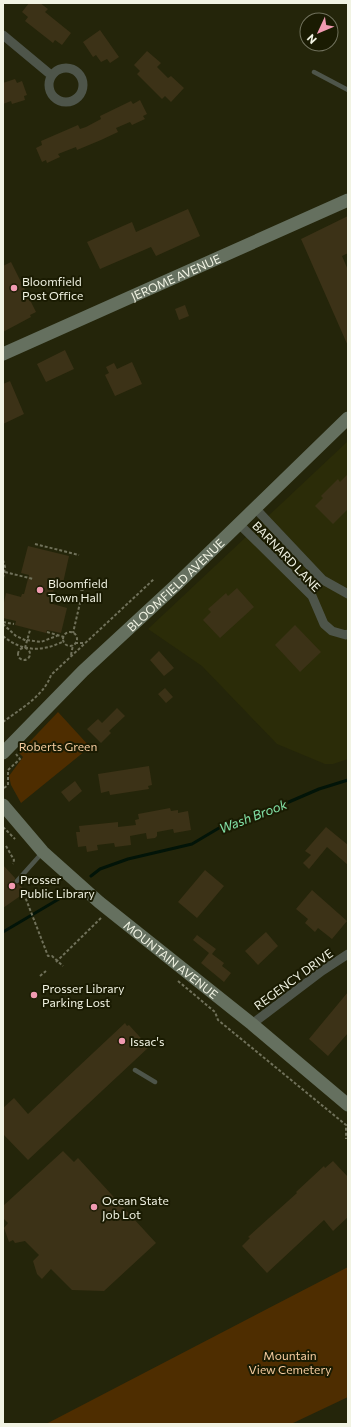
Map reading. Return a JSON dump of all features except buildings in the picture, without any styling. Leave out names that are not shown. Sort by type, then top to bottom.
[{"type":"main road","name":"JEROME AVENUE","points":[[3,354],[348,200]]},
{"type":"main road","name":"BLOOMFIELD AVENUE","points":[[6,749],[82,671],[239,524],[348,418]]},
{"type":"main road","name":"MOUNTAIN AVENUE","points":[[3,805],[43,852],[99,902],[252,1024],[348,1105]]},
{"type":"street","points":[[3,35],[51,75]]},
{"type":"street","name":"BARNARD LANE","points":[[255,508],[323,580],[348,594]]},
{"type":"street","name":"BARNARD LANE","points":[[239,524],[312,596],[324,624],[332,631],[346,635],[348,634]]},
{"type":"street","name":"REGENCY DRIVE","points":[[252,1024],[322,971],[348,954]]},
{"type":"lane","points":[[314,72],[348,90]]},
{"type":"lane","points":[[16,880],[43,852]]},
{"type":"lane","points":[[135,1070],[155,1082]]},
{"type":"path","points":[[35,544],[79,555]]},
{"type":"path","points":[[3,560],[5,572],[3,578]]},
{"type":"path","points":[[5,572],[33,579]]},
{"type":"path","points":[[3,722],[47,685],[51,675],[154,579]]},
{"type":"path","points":[[50,583],[83,590],[73,633]]},
{"type":"path","points":[[3,623],[14,624]]},
{"type":"path","points":[[3,623],[16,636],[27,641],[41,642],[59,636]]},
{"type":"path","points":[[26,648],[22,649],[18,654],[19,658],[22,660],[28,659],[30,656],[29,650],[26,648],[30,630]]},
{"type":"path","points":[[47,632],[64,637]]},
{"type":"path","points":[[64,641],[64,637],[67,633],[73,633],[77,637],[71,656]]},
{"type":"path","points":[[3,636],[9,642],[33,650],[48,649],[64,641]]},
{"type":"path","points":[[64,641],[69,645],[86,643]]},
{"type":"path","points":[[4,788],[8,785],[8,770],[20,758],[6,749]]},
{"type":"path","points":[[3,827],[20,844]]},
{"type":"path","points":[[6,846],[14,860],[13,864]]},
{"type":"path","points":[[24,894],[48,956],[52,956],[63,966]]},
{"type":"path","points":[[98,914],[106,921]]},
{"type":"path","points":[[56,961],[102,918]]},
{"type":"path","points":[[40,976],[46,971]]},
{"type":"path","points":[[176,979],[215,1012],[218,1020],[346,1125],[346,1139]]},
{"type":"shaded area","points":[[348,441],[348,759],[333,764],[325,764],[277,744],[202,666],[148,629]]},
{"type":"green space","name":"Roberts Green","points":[[58,712],[90,747],[21,803],[11,785],[9,776],[23,757],[19,753]]},
{"type":"green space","name":"Mountain View Cemetery","points":[[348,1267],[348,1397],[291,1424],[46,1424]]},
{"type":"waterway","name":"Wash Brook","points":[[91,876],[100,869],[128,859],[192,844],[224,825],[261,814],[319,789],[348,780]]},
{"type":"waterway","name":"Wash Brook","points":[[3,932],[69,893]]},
{"type":"place","name":"Bloomfield Post Office","points":[[14,288]]},
{"type":"place","name":"Bloomfield Town Hall","points":[[40,590]]},
{"type":"place","name":"Prosser Public Library","points":[[12,886]]},
{"type":"place","name":"Prosser Library Parking Lost","points":[[34,995]]},
{"type":"place","name":"Issac's","points":[[122,1041]]},
{"type":"place","name":"Ocean State Job Lot","points":[[94,1207]]}]
